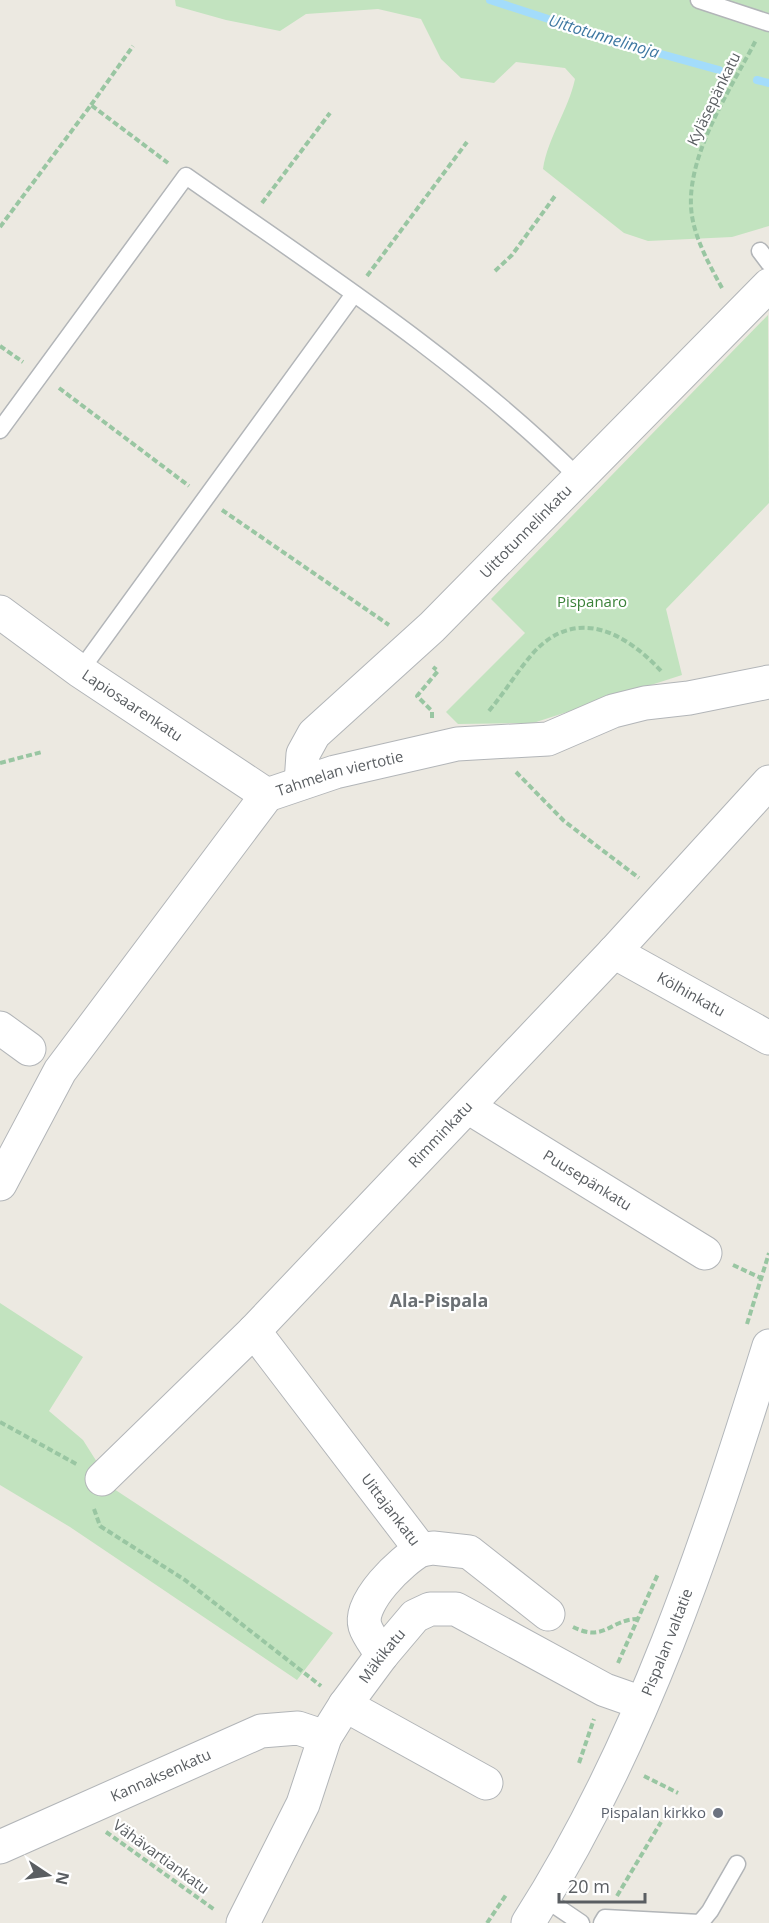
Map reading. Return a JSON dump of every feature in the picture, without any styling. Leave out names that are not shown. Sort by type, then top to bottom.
[{"type":"street","name":"Uittotunnelinkatu","points":[[301,783],[303,754],[314,734],[432,627],[769,285]]},
{"type":"street","name":"Lapiosaarenkatu","points":[[0,612],[80,671],[267,795]]},
{"type":"street","name":"Tahmelan viertotie","points":[[0,1184],[60,1071],[267,795],[335,772],[457,744],[548,740],[613,711],[634,705],[769,682]]},
{"type":"street","name":"Rimminkatu","points":[[91,1472],[254,1331],[614,952],[769,782]]},
{"type":"street","name":"Kölhinkatu","points":[[614,952],[769,1038]]},
{"type":"street","points":[[0,1028],[29,1049]]},
{"type":"street","name":"Puusepänkatu","points":[[468,1107],[705,1253]]},
{"type":"street","name":"Uittajankatu","points":[[254,1331],[421,1550],[433,1548],[469,1552],[549,1614]]},
{"type":"street","name":"Pispalan valtatie","points":[[536,1910],[592,1813],[642,1703],[702,1550],[769,1346]]},
{"type":"street","points":[[382,1655],[365,1627],[364,1616],[369,1605],[396,1567],[421,1550]]},
{"type":"street","name":"Mäkikatu","points":[[233,1920],[303,1804],[325,1737],[345,1705],[382,1655],[415,1617],[430,1609],[456,1609],[605,1690],[642,1703]]},
{"type":"street","points":[[345,1705],[486,1783]]},
{"type":"street","name":"Kannaksenkatu","points":[[0,1847],[76,1811],[261,1731],[298,1728],[325,1737]]},
{"type":"lane","points":[[699,0],[767,22]]},
{"type":"lane","points":[[0,430],[186,176],[354,294],[503,408],[578,477]]},
{"type":"lane","points":[[80,671],[354,294]]},
{"type":"lane","points":[[603,1920],[700,1923],[711,1911],[737,1864]]},
{"type":"lane","points":[[536,1910],[581,1923]]},
{"type":"path","name":"Kyläsepänkatu","points":[[727,298],[707,260],[692,215],[694,174],[709,130],[767,22]]},
{"type":"path","points":[[0,227],[133,46]]},
{"type":"path","points":[[91,105],[186,176]]},
{"type":"path","points":[[249,220],[330,112]]},
{"type":"path","points":[[354,294],[467,142]]},
{"type":"path","points":[[495,271],[512,255],[555,196]]},
{"type":"path","points":[[482,719],[535,651],[559,633],[582,626],[602,630],[627,641],[667,676]]},
{"type":"path","points":[[430,664],[438,671],[417,696],[432,711]]},
{"type":"path","points":[[0,763],[42,752]]},
{"type":"path","points":[[564,821],[616,858]]},
{"type":"path","points":[[0,1422],[91,1472],[94,1511],[100,1526],[185,1580],[345,1705]]},
{"type":"path","points":[[549,1614],[584,1632],[596,1634],[611,1630],[627,1619],[638,1619]]},
{"type":"path","points":[[576,1772],[605,1690]]},
{"type":"path","points":[[649,1779],[678,1793]]},
{"type":"path","name":"Vähävartiankatu","points":[[76,1811],[233,1920]]},
{"type":"path","points":[[603,1920],[661,1822]]},
{"type":"path","points":[[487,1923],[512,1886]]},
{"type":"green space","points":[[175,0],[769,0],[769,226],[732,237],[648,241],[624,233],[543,169],[549,146],[575,79],[565,68],[516,62],[494,83],[461,78],[441,59],[421,19],[378,9],[306,14],[280,31],[226,20],[176,6]]},
{"type":"green space","name":"Pispanaro","points":[[768,315],[769,503],[666,609],[682,675],[533,723],[458,724],[446,712],[525,633],[491,599]]},
{"type":"green space","points":[[0,1303],[83,1357],[49,1411],[83,1440],[114,1489],[333,1633],[297,1680],[70,1527],[0,1485]]},
{"type":"waterway","name":"Uittotunnelinoja","points":[[490,0],[625,44],[719,70]]},
{"type":"waterway","name":"Uittotunnelinoja","points":[[757,80],[769,83]]},
{"type":"place","name":"Pispalan kirkko","points":[[718,1813]]},
{"type":"district","name":"Ala-Pispala","points":[[439,1301]]}]
